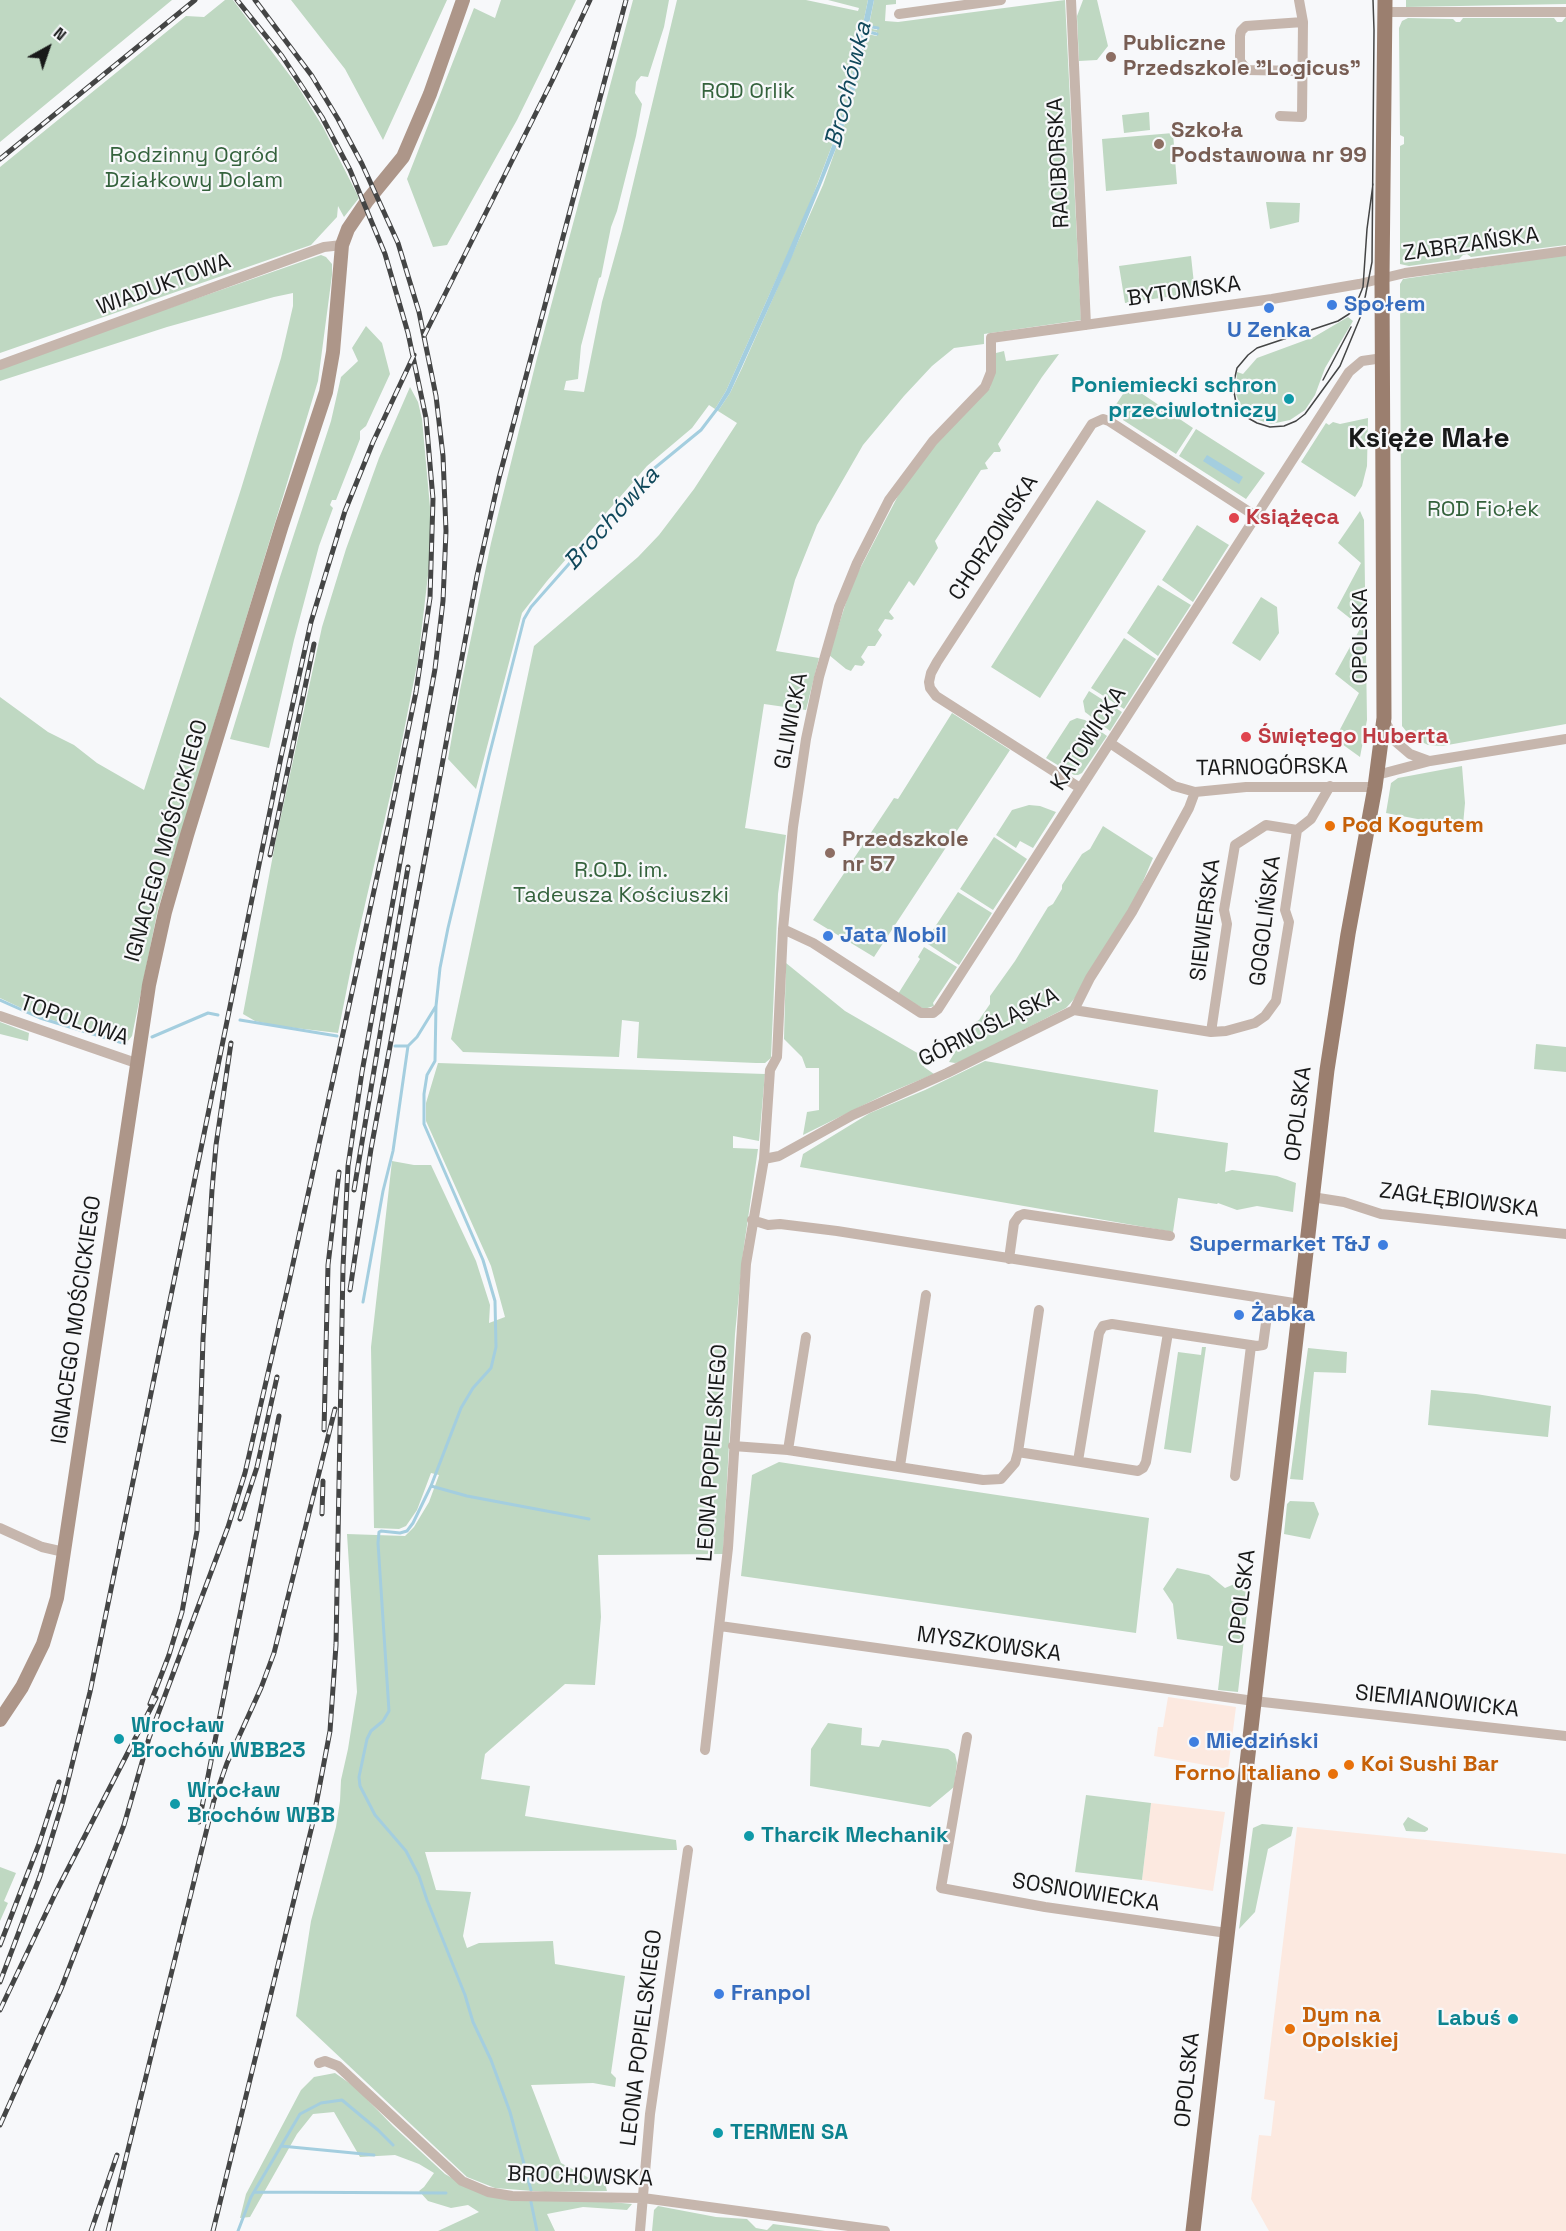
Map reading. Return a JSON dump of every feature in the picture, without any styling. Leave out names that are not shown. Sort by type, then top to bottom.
[{"type":"main road","name":"OPOLSKA","points":[[1193,2231],[1334,1015],[1376,781],[1384,718],[1382,279],[1384,6]]},
{"type":"street","name":"IGNACEGO MOŚCICKIEGO","points":[[0,1720],[22,1687],[43,1644],[57,1598],[149,985],[165,912],[282,525],[327,392],[333,352],[342,245],[348,229],[403,157],[430,94],[463,0]]},
{"type":"street","points":[[899,14],[1001,0]]},
{"type":"street","name":"RACIBORSKA","points":[[1071,0],[1086,325]]},
{"type":"street","points":[[1280,116],[1302,117],[1303,22],[1299,0]]},
{"type":"street","points":[[1384,6],[1566,12]]},
{"type":"street","points":[[1302,71],[1247,70],[1240,61],[1240,31],[1246,26],[1303,22]]},
{"type":"street","name":"WIADUKTOWA","points":[[0,365],[324,247],[342,245]]},
{"type":"street","name":"ZABRZAŃSKA","points":[[1382,279],[1405,273],[1566,251]]},
{"type":"street","name":"BYTOMSKA","points":[[991,338],[1272,299],[1382,279]]},
{"type":"street","name":"GLIWICKA","points":[[764,1159],[770,1070],[777,1057],[783,929],[793,827],[806,738],[819,677],[839,608],[856,563],[889,500],[933,441],[985,387],[991,372],[991,338]]},
{"type":"street","name":"KATOWICKA","points":[[783,929],[813,943],[921,1013],[933,1012],[950,991],[1354,366],[1365,361],[1383,358]]},
{"type":"street","name":"CHORZOWSKA","points":[[1080,788],[937,696],[930,688],[929,682],[937,662],[1087,431],[1097,420],[1109,421],[1257,517]]},
{"type":"street","points":[[1384,718],[1396,742],[1410,754],[1430,761]]},
{"type":"street","name":"TARNOGÓRSKA","points":[[1110,743],[1174,786],[1195,792],[1246,787],[1330,786],[1376,781],[1430,761],[1566,739]]},
{"type":"street","name":"GOGOLIŃSKA","points":[[1074,1011],[1211,1032],[1226,1031],[1255,1023],[1265,1016],[1276,1001],[1289,922],[1285,910],[1297,830],[1311,819],[1330,786]]},
{"type":"street","name":"GÓRNOŚLĄSKA","points":[[764,1159],[779,1156],[854,1115],[1074,1011],[1090,978],[1131,912],[1189,808],[1195,792]]},
{"type":"street","name":"SIEWIERSKA","points":[[1211,1032],[1227,924],[1224,910],[1235,845],[1266,825],[1297,830]]},
{"type":"street","name":"TOPOLOWA","points":[[0,1016],[136,1063]]},
{"type":"street","name":"LEONA POPIELSKIEGO","points":[[705,1750],[728,1548],[743,1288],[752,1220],[764,1159]]},
{"type":"street","name":"ZAGŁĘBIOWSKA","points":[[1312,1197],[1344,1202],[1381,1214],[1566,1234]]},
{"type":"street","points":[[1009,1259],[1014,1223],[1024,1214],[1170,1236]]},
{"type":"street","points":[[752,1220],[768,1225],[780,1224],[837,1231],[1299,1304]]},
{"type":"street","points":[[900,1466],[926,1295]]},
{"type":"street","points":[[1078,1461],[1103,1326],[1112,1324],[1251,1346],[1263,1345],[1269,1300]]},
{"type":"street","points":[[733,1446],[788,1450],[983,1480],[1001,1479],[1015,1463],[1018,1452],[1039,1310]]},
{"type":"street","points":[[1018,1452],[1138,1471],[1143,1468],[1146,1462],[1168,1333]]},
{"type":"street","points":[[788,1450],[806,1337]]},
{"type":"street","points":[[1235,1476],[1251,1346]]},
{"type":"street","points":[[0,1528],[42,1547],[64,1552]]},
{"type":"street","name":"MYSZKOWSKA","points":[[720,1626],[1305,1707]]},
{"type":"street","name":"SIEMIANOWICKA","points":[[1305,1707],[1566,1736]]},
{"type":"street","name":"SOSNOWIECKA","points":[[967,1737],[940,1888],[1045,1907],[1227,1933]]},
{"type":"street","name":"LEONA POPIELSKIEGO","points":[[640,2231],[650,2114],[688,1850]]},
{"type":"street","name":"BROCHOWSKA","points":[[319,2063],[325,2061],[338,2066],[462,2181],[488,2192],[512,2196],[643,2198],[885,2231]]},
{"type":"shaded area","name":"Miedziński","points":[[1168,1697],[1236,1707],[1228,1769],[1154,1756],[1158,1727],[1163,1727]]},
{"type":"shaded area","points":[[1151,1803],[1225,1812],[1213,1891],[1142,1880]]},
{"type":"shaded area","points":[[1297,1827],[1566,1854],[1566,2231],[1269,2231],[1251,2199],[1259,2135],[1271,2136],[1275,2101],[1264,2099]]},
{"type":"green space","points":[[0,0],[172,0],[0,142]]},
{"type":"green space","name":"Rodzinny Ogród Działkowy Dolam","points":[[225,0],[233,0],[297,85],[323,127],[359,198],[344,217],[338,206],[337,217],[311,245],[0,353],[0,167],[186,16],[204,17]]},
{"type":"green space","points":[[291,0],[447,0],[383,140],[345,69]]},
{"type":"green space","points":[[501,0],[576,0],[517,120],[447,245],[433,247],[407,179],[474,8],[495,18]]},
{"type":"green space","name":"ROD Orlik","points":[[633,0],[669,0],[664,27],[648,77],[641,76],[636,82],[635,93],[642,104],[636,136],[611,227],[601,277],[581,346],[578,379],[566,381],[564,390],[584,392],[602,302],[622,230],[677,0],[806,0],[858,11],[859,8],[828,0],[868,0],[847,101],[836,135],[807,211],[726,391],[715,409],[709,405],[692,428],[647,466],[522,613],[476,789],[448,759],[460,690],[491,543],[537,358]]},
{"type":"green space","name":"R.O.D. im. Tadeusza Kościuszki","points":[[874,0],[896,0],[896,4],[886,5],[885,21],[898,22],[1065,0],[1081,320],[984,334],[984,344],[954,348],[932,366],[863,445],[817,525],[795,580],[776,651],[819,658],[806,710],[764,704],[745,828],[786,835],[778,894],[771,1058],[765,1063],[756,1063],[637,1058],[639,1022],[622,1020],[619,1057],[463,1052],[451,1039],[534,646],[638,557],[659,535],[694,489],[737,423],[718,411],[742,368],[823,185],[852,103],[867,34],[877,36],[877,32],[868,31],[868,28],[877,30],[878,28],[869,25]]},
{"type":"green space","points":[[1083,0],[1097,0],[1108,46],[1097,60],[1079,61],[1077,16]]},
{"type":"green space","points":[[1406,0],[1566,0],[1566,4],[1406,7]]},
{"type":"green space","points":[[1566,17],[1566,245],[1471,257],[1467,254],[1459,259],[1409,266],[1400,264],[1400,146],[1404,144],[1404,137],[1400,135],[1399,28],[1402,21],[1408,18],[1453,19],[1460,22],[1463,18],[1554,18],[1557,22],[1562,22]]},
{"type":"green space","points":[[1149,112],[1150,130],[1124,133],[1122,115]]},
{"type":"green space","points":[[1173,133],[1177,184],[1106,191],[1102,139]]},
{"type":"green space","points":[[1266,202],[1300,203],[1299,222],[1270,229]]},
{"type":"green space","points":[[321,255],[332,264],[332,275],[318,381],[158,909],[132,1036],[127,1042],[38,1016],[0,998],[0,697],[48,732],[74,745],[97,763],[144,790],[281,358],[293,306],[293,293],[167,327],[0,381],[0,367]]},
{"type":"green space","name":"ROD Fiołek","points":[[1566,255],[1566,724],[1442,746],[1428,745],[1410,736],[1402,726],[1400,284],[1403,279]]},
{"type":"green space","points":[[1191,256],[1195,293],[1125,303],[1119,266]]},
{"type":"green space","points":[[1348,317],[1353,321],[1325,368],[1315,395],[1305,410],[1290,420],[1271,424],[1252,418],[1246,412],[1236,394],[1237,372],[1243,374],[1257,358],[1314,337]]},
{"type":"green space","points":[[366,326],[382,343],[390,374],[366,426],[360,431],[360,439],[336,500],[332,500],[330,505],[333,508],[319,546],[269,748],[230,739],[331,421],[341,377],[358,361],[352,348]]},
{"type":"green space","points":[[1004,351],[1006,361],[1059,354],[998,444],[1000,452],[994,452],[985,463],[988,469],[981,470],[935,541],[938,548],[914,586],[909,581],[889,612],[894,618],[885,619],[878,630],[882,635],[875,646],[868,646],[861,657],[865,662],[862,666],[855,665],[851,671],[846,669],[829,655],[852,584],[900,492],[932,448],[990,388],[996,353]]},
{"type":"green space","points":[[410,387],[418,402],[422,419],[430,507],[431,550],[418,660],[338,1033],[255,1021],[243,1014],[276,839],[322,627],[346,549],[379,458]]},
{"type":"green space","points":[[1132,387],[1193,428],[1176,454],[1123,420],[1124,416],[1117,412],[1115,406],[1127,388]]},
{"type":"green space","points":[[1368,418],[1367,466],[1362,486],[1355,497],[1301,462],[1326,423],[1340,424]]},
{"type":"green space","points":[[1196,429],[1265,473],[1246,499],[1179,456]]},
{"type":"green space","points":[[1097,500],[1146,531],[1040,698],[991,667]]},
{"type":"green space","points":[[1360,511],[1364,520],[1367,720],[1360,757],[1335,739],[1359,693],[1335,674],[1361,627],[1337,608],[1361,563],[1338,543]]},
{"type":"green space","points":[[1197,525],[1229,545],[1193,602],[1162,580]]},
{"type":"green space","points":[[1158,585],[1191,605],[1158,656],[1127,633]]},
{"type":"green space","points":[[1261,597],[1277,607],[1279,633],[1260,661],[1232,643]]},
{"type":"green space","points":[[1124,638],[1156,659],[1124,709],[1091,688]]},
{"type":"green space","points":[[1089,691],[1122,712],[1110,731],[1085,712],[1083,701]]},
{"type":"green space","points":[[952,713],[1010,750],[874,957],[813,920],[894,798],[898,799]]},
{"type":"green space","points":[[1077,718],[1085,720],[1107,736],[1082,773],[1074,775],[1046,758],[1070,721]]},
{"type":"green space","points":[[1462,766],[1465,803],[1463,825],[1459,827],[1386,813],[1391,783],[1398,778]]},
{"type":"green space","points":[[1029,805],[1056,812],[1033,848],[1020,841],[1016,848],[996,835],[1012,810]]},
{"type":"green space","points":[[1103,826],[1153,858],[1135,900],[1075,998],[1066,1008],[961,1062],[949,1062],[972,1024],[979,1020],[990,1004],[990,996],[1015,961],[1048,907],[1053,904],[1082,854],[1090,849]]},
{"type":"green space","points":[[994,837],[1027,859],[993,910],[960,889]]},
{"type":"green space","points":[[958,892],[992,913],[959,965],[925,942]]},
{"type":"green space","points":[[924,947],[957,967],[933,1003],[934,1006],[924,1009],[898,994],[920,959],[918,957]]},
{"type":"green space","points":[[786,963],[845,1011],[926,1058],[924,1067],[934,1074],[886,1094],[803,1135],[807,1112],[819,1110],[819,1068],[806,1068],[802,1057],[784,1039]]},
{"type":"green space","points":[[0,1022],[29,1033],[28,1041],[0,1034]]},
{"type":"green space","points":[[1536,1044],[1566,1047],[1566,1072],[1534,1069]]},
{"type":"green space","points":[[985,1061],[1158,1090],[1154,1132],[1228,1143],[1225,1172],[1232,1170],[1277,1176],[1296,1183],[1293,1212],[1257,1206],[1237,1210],[1218,1203],[1178,1198],[1173,1232],[800,1167],[803,1154],[870,1113]]},
{"type":"green space","points":[[438,1063],[765,1074],[759,1141],[733,1136],[733,1148],[758,1149],[743,1253],[735,1334],[723,1554],[598,1555],[601,1617],[595,1685],[565,1684],[485,1754],[481,1779],[530,1786],[525,1816],[676,1840],[677,1850],[425,1852],[436,1890],[471,1892],[463,1936],[467,1948],[479,1943],[553,1941],[555,1964],[625,1976],[611,2073],[616,2078],[615,2087],[593,2083],[531,2085],[561,2163],[591,2179],[605,2183],[607,2191],[545,2192],[495,2188],[467,2177],[296,2016],[311,1921],[336,1827],[341,1780],[357,1692],[347,1534],[405,1536],[414,1527],[429,1502],[439,1475],[431,1473],[417,1510],[406,1526],[399,1529],[374,1528],[371,1347],[392,1161],[431,1165],[476,1261],[490,1305],[489,1323],[505,1317],[491,1266],[426,1121],[426,1103]]},
{"type":"green space","points":[[1202,1347],[1206,1347],[1191,1453],[1164,1449],[1178,1352],[1201,1355]]},
{"type":"green space","points":[[1308,1348],[1347,1352],[1346,1373],[1314,1372],[1303,1480],[1290,1479]]},
{"type":"green space","points":[[1431,1390],[1476,1394],[1551,1406],[1548,1437],[1428,1425]]},
{"type":"green space","points":[[779,1462],[1149,1518],[1136,1633],[741,1576],[752,1475]]},
{"type":"green space","points":[[1290,1501],[1314,1502],[1319,1514],[1310,1539],[1284,1534],[1287,1504]]},
{"type":"green space","points":[[1177,1568],[1209,1575],[1225,1588],[1251,1577],[1238,1692],[1218,1690],[1223,1646],[1177,1639],[1173,1604],[1163,1589]]},
{"type":"green space","points":[[828,1723],[862,1728],[861,1745],[879,1747],[882,1740],[948,1749],[955,1754],[957,1763],[954,1787],[930,1807],[810,1786],[811,1749]]},
{"type":"green space","points":[[1086,1795],[1151,1803],[1142,1880],[1075,1872]]},
{"type":"green space","points":[[1408,1817],[1428,1830],[1425,1832],[1406,1831],[1403,1824]]},
{"type":"green space","points":[[1262,1824],[1293,1827],[1291,1836],[1268,1849],[1255,1912],[1239,1929],[1253,1828]]},
{"type":"green space","points":[[0,1867],[16,1873],[4,1901],[8,1903],[0,1921]]},
{"type":"green space","points":[[335,2073],[355,2087],[445,2174],[469,2188],[632,2204],[627,2210],[583,2207],[547,2214],[555,2231],[438,2231],[479,2212],[468,2205],[451,2208],[428,2201],[419,2191],[434,2173],[419,2164],[395,2155],[360,2157],[334,2112],[313,2114],[297,2134],[250,2217],[240,2218],[246,2194],[301,2090],[314,2077]]},
{"type":"green space","points":[[658,2206],[716,2217],[747,2219],[756,2228],[767,2230],[773,2224],[825,2231],[652,2231],[654,2210]]},
{"type":"water","points":[[868,0],[874,0],[856,86],[841,136],[791,259],[730,393],[718,411],[715,409],[726,391],[766,302],[818,183],[836,135],[847,101]]},
{"type":"water","points":[[1207,455],[1243,477],[1239,484],[1203,461]]},
{"type":"waterway","points":[[866,26],[878,28]]},
{"type":"waterway","points":[[864,31],[877,34]]},
{"type":"waterway","name":"Brochówka","points":[[395,1046],[408,1046],[417,1037],[436,1006],[440,968],[448,928],[524,619],[531,607],[651,471],[701,430],[717,409]]},
{"type":"waterway","name":"Brochówka","points":[[0,1000],[40,1018],[126,1044]]},
{"type":"waterway","points":[[436,1006],[435,1061],[427,1075],[424,1094],[424,1124],[483,1260],[495,1301],[496,1347],[491,1368],[473,1388],[461,1408],[431,1486],[413,1523],[407,1531],[400,1533],[379,1532],[389,1711],[367,1739],[359,1777],[360,1786],[375,1815],[406,1851],[419,1876],[465,1995],[473,2022],[491,2060],[510,2112],[531,2190]]},
{"type":"waterway","name":"Brochówka","points":[[152,1037],[208,1013],[218,1015]]},
{"type":"waterway","name":"Brochówka","points":[[240,1020],[337,1036]]},
{"type":"waterway","points":[[363,1302],[383,1191],[393,1151],[408,1046]]},
{"type":"waterway","points":[[431,1486],[467,1496],[589,1519]]},
{"type":"waterway","points":[[238,2231],[251,2197],[300,2114],[321,2103],[342,2100],[393,2145]]},
{"type":"waterway","points":[[281,2146],[374,2155]]},
{"type":"waterway","points":[[254,2192],[446,2193]]},
{"type":"waterway","points":[[531,2202],[537,2231]]},
{"type":"tram line","points":[[1373,0],[1374,30],[1372,262],[1362,313],[1340,366],[1305,414],[1284,426],[1270,427],[1257,423],[1248,418],[1236,403],[1233,386],[1237,368],[1257,348],[1338,321],[1355,307],[1363,287],[1367,229],[1373,184]]},
{"type":"tram line","points":[[1323,380],[1351,327]]},
{"type":"railway","points":[[0,159],[195,0]]},
{"type":"railway","points":[[0,2125],[61,1989],[124,1825],[149,1738],[228,1527],[245,1473],[390,817],[416,692],[430,598],[433,499],[426,418],[408,333],[385,254],[350,170],[322,117],[282,56],[237,0]]},
{"type":"railway","points":[[213,2231],[312,1826],[330,1731],[336,1645],[343,1267],[348,1166],[362,1072],[435,669],[443,601],[446,531],[443,456],[436,396],[419,312],[398,243],[362,164],[338,119],[312,76],[255,0]]},
{"type":"railway","points":[[424,336],[552,81],[590,0]]},
{"type":"railway","points":[[350,1290],[371,1149],[477,576],[499,478],[626,0]]},
{"type":"railway","points":[[0,1982],[40,1876],[63,1801],[90,1692],[281,757],[311,622],[345,511],[373,442],[414,355]]},
{"type":"railway","points":[[270,855],[314,644]]},
{"type":"railway","points":[[354,1190],[408,867]]},
{"type":"railway","points":[[150,1704],[169,1655],[182,1612],[197,1531],[203,1339],[212,1190],[216,1145],[231,1043]]},
{"type":"railway","points":[[324,1430],[328,1265],[339,1172]]},
{"type":"railway","points":[[240,1519],[257,1467],[277,1377]]},
{"type":"railway","points":[[108,2231],[214,1800],[227,1763],[274,1653],[335,1409]]},
{"type":"railway","points":[[199,1822],[279,1416]]},
{"type":"railway","points":[[322,1514],[323,1481]]},
{"type":"railway","points":[[0,2010],[56,1892],[156,1698]]},
{"type":"railway","points":[[0,1945],[39,1844],[59,1782]]},
{"type":"railway","points":[[91,2231],[117,2155]]},
{"type":"place","name":"Publiczne Przedszkole \"Logicus\"","points":[[1111,57]]},
{"type":"place","name":"Szkoła Podstawowa nr 99","points":[[1159,144]]},
{"type":"place","name":"Społem","points":[[1332,305]]},
{"type":"place","name":"U Zenka","points":[[1269,308]]},
{"type":"place","name":"Poniemiecki schron przeciwlotniczy","points":[[1289,399]]},
{"type":"place","name":"Książęca","points":[[1234,518]]},
{"type":"place","name":"Świętego Huberta","points":[[1246,737]]},
{"type":"place","name":"Pod Kogutem","points":[[1330,826]]},
{"type":"place","name":"Przedszkole nr 57","points":[[830,853]]},
{"type":"place","name":"Jata Nobil","points":[[828,936]]},
{"type":"place","name":"Supermarket T&J","points":[[1383,1245]]},
{"type":"place","name":"Żabka","points":[[1239,1315]]},
{"type":"place","name":"Wrocław Brochów WBB23","points":[[119,1739]]},
{"type":"place","name":"Miedziński","points":[[1194,1742]]},
{"type":"place","name":"Koi Sushi Bar","points":[[1349,1765]]},
{"type":"place","name":"Forno Italiano","points":[[1333,1774]]},
{"type":"place","name":"Wrocław Brochów WBB","points":[[175,1804]]},
{"type":"place","name":"Tharcik Mechanik","points":[[749,1836]]},
{"type":"place","name":"Franpol","points":[[719,1994]]},
{"type":"place","name":"Labuś","points":[[1513,2019]]},
{"type":"place","name":"Dym na Opolskiej","points":[[1290,2029]]},
{"type":"place","name":"TERMEN SA","points":[[718,2133]]},
{"type":"district","name":"Księże Małe","points":[[1429,439]]}]
